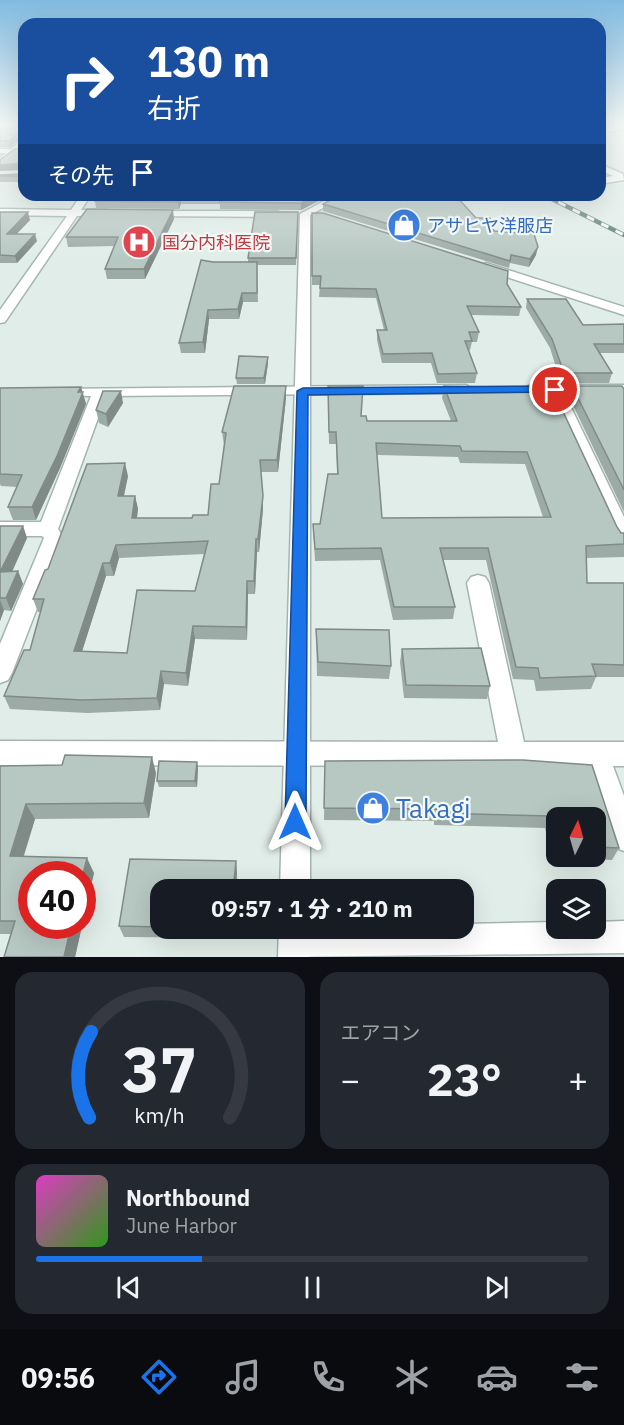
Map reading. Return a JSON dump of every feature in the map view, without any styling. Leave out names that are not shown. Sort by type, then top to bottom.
[{"type":"street","points":[[606,180],[621,178],[608,171]]},
{"type":"street","points":[[0,319],[82,201]]},
{"type":"street","points":[[305,214],[330,201]]},
{"type":"street","points":[[0,212],[120,213]]},
{"type":"street","points":[[143,213],[324,216]]},
{"type":"street","points":[[295,879],[305,214]]},
{"type":"street","points":[[470,262],[624,311]]},
{"type":"street","points":[[45,392],[486,390]]},
{"type":"street","points":[[509,390],[624,390]]},
{"type":"street","points":[[555,390],[624,538]]},
{"type":"street","points":[[48,530],[100,392]]},
{"type":"street","points":[[0,529],[48,530]]},
{"type":"street","points":[[0,673],[54,538],[48,530]]},
{"type":"street","points":[[478,583],[514,754]]},
{"type":"street","points":[[0,753],[624,753]]},
{"type":"street","points":[[596,754],[624,837]]},
{"type":"street","points":[[295,943],[624,938]]},
{"type":"building","points":[[18,174],[18,176],[0,176]]},
{"type":"building","points":[[95,201],[178,201],[178,202]]},
{"type":"building","points":[[220,201],[305,201],[301,203]]},
{"type":"building","points":[[328,201],[460,201],[476,218],[490,218],[494,231],[534,234],[538,247],[530,259],[511,255],[510,261],[323,204]]},
{"type":"building","points":[[87,209],[173,210],[144,269],[105,269],[118,237],[66,237]]},
{"type":"building","points":[[0,212],[28,212],[7,234],[35,234],[15,256],[0,255]]},
{"type":"building","points":[[255,212],[298,212],[296,258],[248,258]]},
{"type":"building","points":[[312,213],[323,213],[508,271],[507,284],[521,307],[467,306],[479,332],[469,332],[472,341],[465,341],[477,373],[438,374],[432,353],[383,354],[377,330],[387,330],[376,289],[320,288],[321,276],[312,276]]},
{"type":"building","points":[[201,260],[257,262],[257,293],[242,293],[238,309],[208,310],[203,342],[179,343]]},
{"type":"building","points":[[527,299],[566,299],[583,325],[624,324],[624,344],[594,344],[612,373],[564,373],[552,339]]},
{"type":"building","points":[[239,356],[268,357],[264,378],[236,378]]},
{"type":"building","points":[[234,386],[286,386],[277,460],[260,460],[263,496],[258,539],[256,539],[254,581],[247,581],[246,627],[193,626],[186,673],[161,671],[157,698],[82,700],[4,696],[24,650],[30,650],[44,599],[33,599],[45,570],[48,569],[87,464],[125,463],[118,496],[135,496],[132,518],[192,518],[193,515],[208,515],[211,484],[219,484],[226,433],[222,432]],"holes":[[[208,541],[195,591],[137,590],[127,653],[74,651],[103,563],[110,563],[116,545]]]},
{"type":"building","points":[[328,386],[363,386],[361,416],[366,416],[367,421],[457,421],[444,386],[552,388],[617,527],[621,533],[624,533],[624,544],[586,546],[587,583],[624,583],[624,665],[592,664],[596,676],[540,678],[538,668],[516,667],[488,548],[440,548],[455,607],[394,607],[381,548],[315,549],[313,524],[320,524],[328,474],[338,474],[336,432],[329,432]],"holes":[[[376,443],[460,446],[462,451],[527,452],[551,517],[382,518]]]},
{"type":"building","points":[[572,386],[622,386],[624,389],[624,490]]},
{"type":"building","points":[[81,387],[78,392],[83,392],[57,456],[32,507],[8,507],[22,475],[0,474],[0,388]]},
{"type":"building","points":[[103,391],[121,391],[106,414],[96,410]]},
{"type":"building","points":[[0,526],[23,526],[0,572]]},
{"type":"building","points":[[18,571],[6,598],[0,598],[0,572]]},
{"type":"building","points":[[316,629],[389,630],[391,666],[318,662]]},
{"type":"building","points":[[481,648],[490,686],[406,685],[402,649]]},
{"type":"building","points":[[65,755],[152,757],[144,803],[26,804],[10,856],[87,858],[86,861],[18,861],[18,939],[68,939],[64,957],[4,957],[15,921],[0,921],[0,766],[62,765]]},
{"type":"building","points":[[523,760],[592,765],[606,807],[546,807],[546,816],[437,813],[437,809],[324,808],[325,761]]},
{"type":"building","points":[[159,761],[197,762],[195,781],[157,781]]},
{"type":"building","points":[[606,808],[619,848],[606,847]]},
{"type":"building","points":[[130,859],[236,861],[234,879],[150,879],[150,927],[119,926]]},
{"type":"railway","points":[[556,201],[624,235]]},
{"type":"place","name":"アサヒヤ洋服店","points":[[404,225]]},
{"type":"place","name":"国分内科医院","points":[[139,242]]},
{"type":"place","name":"Takagi","points":[[373,808]]},
{"type":"route","points":[[295,822],[303,391],[555,390]]}]
